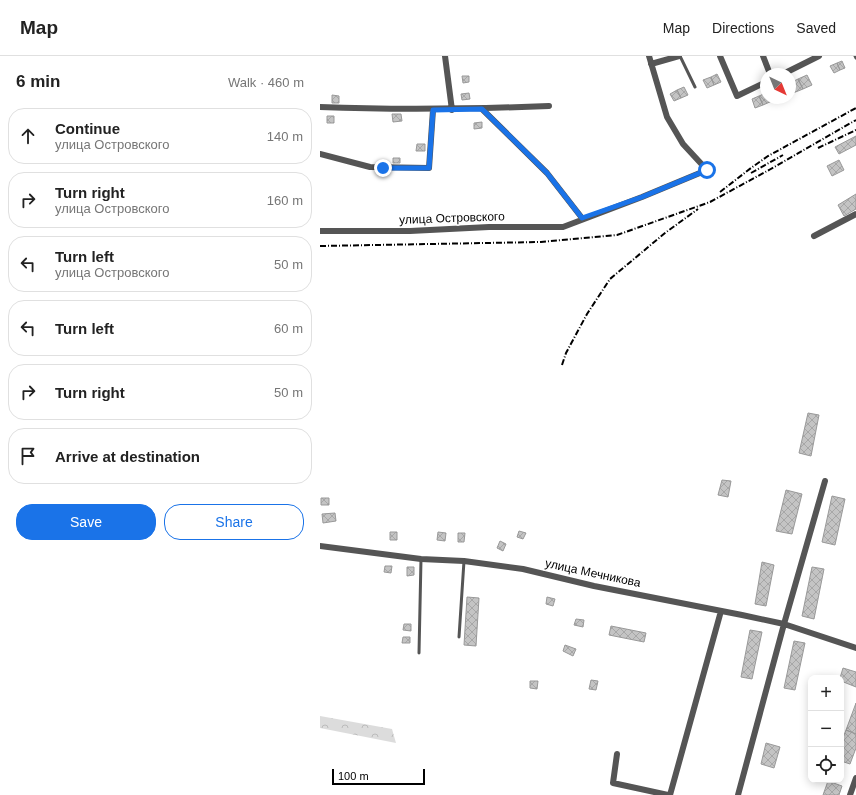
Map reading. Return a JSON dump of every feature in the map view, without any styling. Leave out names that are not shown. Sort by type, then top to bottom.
[{"type":"street","points":[[445,56],[452,110]]},
{"type":"street","points":[[648,56],[651,64],[680,56]]},
{"type":"street","points":[[720,56],[738,96],[760,85]]},
{"type":"street","points":[[763,56],[768,68]]},
{"type":"street","points":[[794,68],[812,58],[819,56]]},
{"type":"street","name":"улица Островского","points":[[320,231],[410,231],[489,227],[562,227],[582,218],[642,197],[707,170],[683,144],[667,117],[651,64]]},
{"type":"street","points":[[320,107],[452,110],[549,106]]},
{"type":"street","points":[[482,109],[547,173],[582,218]]},
{"type":"street","points":[[320,154],[370,168],[429,168],[433,110]]},
{"type":"street","points":[[814,236],[856,214]]},
{"type":"street","points":[[738,795],[784,624],[825,481]]},
{"type":"street","name":"улица Мечникова","points":[[320,546],[421,559],[464,561],[523,569],[594,586],[721,610],[784,624],[856,648]]},
{"type":"street","points":[[618,754],[613,782],[669,795],[721,610]]},
{"type":"street","points":[[850,795],[856,778]]},
{"type":"lane","points":[[680,56],[695,87]]},
{"type":"lane","points":[[419,653],[421,559]]},
{"type":"lane","points":[[459,637],[464,561]]},
{"type":"green space","points":[[320,716],[392,729],[396,743],[320,728]]},
{"type":"building","points":[[842,61],[845,68],[840,70],[837,63]]},
{"type":"building","points":[[837,63],[840,70],[834,73],[830,66]]},
{"type":"building","points":[[717,74],[721,82],[714,85],[711,77]]},
{"type":"building","points":[[807,75],[812,85],[803,89],[798,79]]},
{"type":"building","points":[[462,76],[469,76],[469,82],[463,83]]},
{"type":"building","points":[[711,77],[714,85],[707,88],[703,80]]},
{"type":"building","points":[[798,79],[803,89],[796,92],[796,80]]},
{"type":"building","points":[[684,87],[688,95],[681,98],[677,90]]},
{"type":"building","points":[[677,90],[681,98],[674,101],[670,94]]},
{"type":"building","points":[[469,93],[470,99],[462,100],[461,94]]},
{"type":"building","points":[[332,95],[339,96],[339,103],[332,103]]},
{"type":"building","points":[[759,96],[760,104],[763,105],[755,108],[752,99]]},
{"type":"building","points":[[392,114],[401,114],[402,121],[393,122]]},
{"type":"building","points":[[327,116],[334,116],[334,123],[327,123]]},
{"type":"building","points":[[482,122],[482,128],[474,129],[474,123]]},
{"type":"building","points":[[856,136],[856,145],[839,154],[835,147]]},
{"type":"building","points":[[417,144],[425,144],[425,151],[416,151]]},
{"type":"building","points":[[393,158],[400,158],[400,163],[393,163]]},
{"type":"building","points":[[839,160],[844,170],[832,176],[827,166]]},
{"type":"building","points":[[856,194],[856,209],[844,216],[838,205]]},
{"type":"building","points":[[808,413],[819,415],[811,456],[799,453]]},
{"type":"building","points":[[722,480],[731,481],[728,497],[718,495]]},
{"type":"building","points":[[786,490],[802,494],[792,534],[776,531]]},
{"type":"building","points":[[832,496],[845,499],[835,545],[822,542]]},
{"type":"building","points":[[321,498],[329,498],[329,505],[321,505]]},
{"type":"building","points":[[335,513],[336,521],[323,523],[322,514]]},
{"type":"building","points":[[519,531],[526,533],[523,539],[517,537]]},
{"type":"building","points":[[390,532],[397,532],[397,540],[390,540]]},
{"type":"building","points":[[438,532],[446,533],[445,541],[437,540]]},
{"type":"building","points":[[458,533],[465,533],[464,542],[458,542]]},
{"type":"building","points":[[500,541],[506,544],[503,551],[497,548]]},
{"type":"building","points":[[762,562],[774,565],[766,606],[755,604]]},
{"type":"building","points":[[385,566],[392,566],[391,573],[384,572]]},
{"type":"building","points":[[407,567],[414,567],[414,575],[407,576]]},
{"type":"building","points":[[812,567],[824,569],[814,619],[802,616]]},
{"type":"building","points":[[467,597],[479,598],[476,646],[464,645]]},
{"type":"building","points":[[547,597],[555,599],[553,606],[546,604]]},
{"type":"building","points":[[576,619],[584,620],[583,627],[574,625]]},
{"type":"building","points":[[404,624],[411,624],[411,631],[403,630]]},
{"type":"building","points":[[611,626],[646,633],[644,642],[609,635]]},
{"type":"building","points":[[750,630],[762,632],[752,679],[741,677]]},
{"type":"building","points":[[403,637],[410,637],[410,643],[402,643]]},
{"type":"building","points":[[794,641],[805,643],[795,690],[784,688]]},
{"type":"building","points":[[565,645],[576,649],[573,656],[563,651]]},
{"type":"building","points":[[843,668],[856,672],[856,687],[844,682],[844,675],[841,675]]},
{"type":"building","points":[[591,680],[598,681],[596,690],[589,689]]},
{"type":"building","points":[[530,681],[538,681],[537,689],[530,688]]},
{"type":"building","points":[[856,703],[856,734],[846,730]]},
{"type":"building","points":[[846,730],[856,734],[856,748],[850,764],[844,762],[844,735]]},
{"type":"building","points":[[766,743],[780,747],[774,768],[761,764]]},
{"type":"building","points":[[827,783],[834,783],[842,786],[839,795],[823,795]]},
{"type":"railway","points":[[720,192],[768,156],[856,108]]},
{"type":"railway","points":[[320,246],[541,242],[617,235],[710,202],[856,120]]},
{"type":"railway","points":[[818,148],[856,130]]},
{"type":"railway","points":[[751,173],[783,155]]},
{"type":"railway","points":[[562,365],[566,353],[587,314],[610,279],[665,233],[698,209]]},
{"type":"route","points":[[383,168],[429,168],[433,110],[482,109],[547,173],[582,218],[642,197],[707,170]]}]
